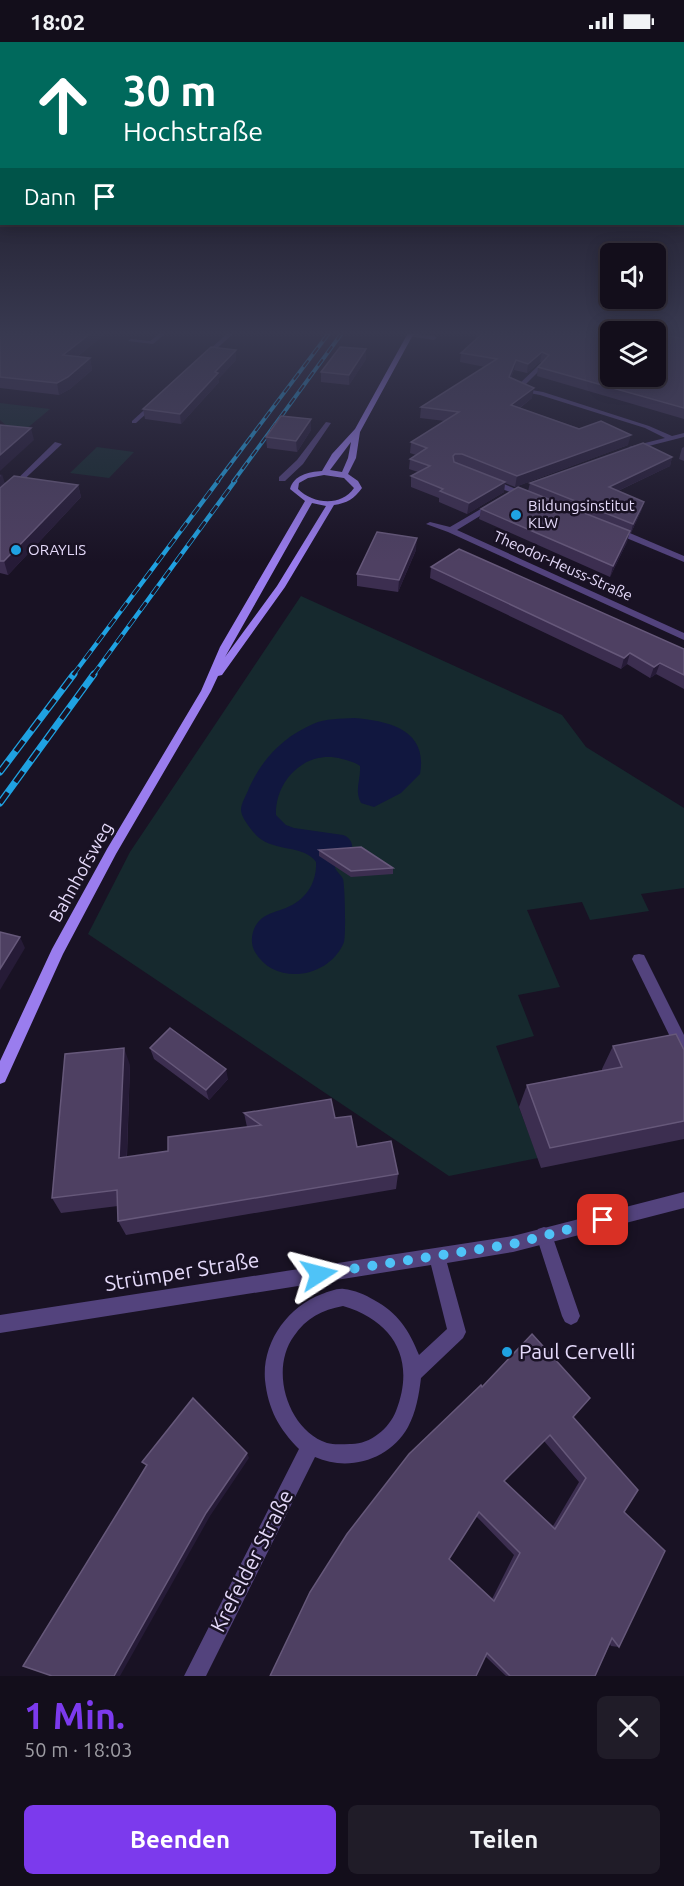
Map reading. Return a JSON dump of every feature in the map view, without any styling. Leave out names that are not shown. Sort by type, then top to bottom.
[{"type":"main road","points":[[325,472],[335,456],[358,430],[369,409]]},
{"type":"main road","points":[[344,475],[352,458],[358,430]]},
{"type":"main road","points":[[325,472],[344,475],[356,483],[356,493],[350,498],[332,503],[309,501],[299,496],[294,489],[296,482],[305,476],[325,472]]},
{"type":"main road","name":"Bahnhofsweg","points":[[206,691],[225,647],[309,501]]},
{"type":"main road","name":"Bahnhofsweg","points":[[0,1077],[57,953],[105,862],[206,691],[281,587],[332,503]]},
{"type":"street","points":[[134,422],[147,409]]},
{"type":"street","points":[[591,409],[637,424],[670,438]]},
{"type":"street","points":[[296,482],[282,479],[300,462],[328,423]]},
{"type":"street","points":[[619,454],[684,435]]},
{"type":"street","points":[[0,500],[58,444]]},
{"type":"street","points":[[477,476],[539,500]]},
{"type":"street","points":[[508,497],[533,485]]},
{"type":"street","points":[[0,489],[10,490]]},
{"type":"street","points":[[451,530],[498,502]]},
{"type":"street","name":"Theodor-Heuss-Straße","points":[[430,524],[451,530],[684,637]]},
{"type":"street","points":[[607,527],[684,559]]},
{"type":"street","points":[[639,959],[684,1050]]},
{"type":"street","name":"Strümper Straße","points":[[0,1324],[513,1244],[684,1200]]},
{"type":"street","points":[[544,1235],[570,1316]]},
{"type":"street","points":[[413,1373],[457,1332],[437,1255]]},
{"type":"street","points":[[344,1297],[364,1301],[383,1312],[398,1328],[409,1350],[413,1373],[411,1398],[401,1421],[386,1440],[366,1452],[344,1456],[327,1455],[310,1447],[285,1421],[276,1398],[274,1373],[278,1349],[289,1328],[304,1312],[323,1301],[344,1297]]},
{"type":"street","name":"Krefelder Straße","points":[[195,1676],[310,1447]]},
{"type":"green space","points":[[0,409],[50,409],[25,430],[8,427],[0,420]]},
{"type":"green space","points":[[97,447],[134,452],[109,478],[70,473]]},
{"type":"green space","points":[[301,596],[562,715],[586,747],[684,808],[684,888],[641,894],[649,911],[590,920],[582,902],[527,910],[560,987],[518,995],[534,1036],[496,1046],[538,1158],[449,1176],[88,934],[130,852]]},
{"type":"shaded area","points":[[354,718],[393,725],[404,731],[418,747],[421,759],[420,774],[401,793],[374,807],[361,803],[358,789],[360,766],[352,762],[329,757],[316,759],[305,763],[287,779],[277,802],[276,815],[286,825],[294,828],[343,835],[349,838],[352,849],[336,861],[335,868],[343,879],[344,942],[327,964],[302,974],[288,974],[264,963],[255,952],[252,944],[254,930],[264,917],[293,905],[305,895],[315,877],[316,862],[305,853],[273,845],[258,837],[243,817],[242,804],[254,777],[267,758],[292,735],[318,722]]},
{"type":"building","points":[[145,409],[184,409],[180,414]]},
{"type":"building","points":[[438,409],[523,409],[579,429],[601,421],[631,435],[517,476],[462,454],[455,454],[454,462],[505,482],[469,503],[411,476],[430,466],[410,459],[427,448],[411,442],[459,412]]},
{"type":"building","points":[[281,416],[311,419],[296,441],[266,437]]},
{"type":"building","points":[[0,425],[31,428],[0,455]]},
{"type":"building","points":[[643,443],[672,457],[609,487],[644,502],[633,524],[530,483]]},
{"type":"building","points":[[14,476],[78,485],[4,561],[0,561],[0,488]]},
{"type":"building","points":[[518,487],[630,531],[613,566],[481,509]]},
{"type":"building","points":[[377,532],[417,538],[399,580],[357,574]]},
{"type":"building","points":[[459,549],[684,649],[684,675],[660,663],[654,667],[630,653],[624,658],[431,567]]},
{"type":"building","points":[[361,847],[393,868],[351,871],[319,850]]},
{"type":"building","points":[[0,932],[20,937],[0,969]]},
{"type":"building","points":[[170,1028],[226,1069],[206,1090],[150,1048]]},
{"type":"building","points":[[676,1034],[684,1050],[684,1121],[550,1148],[527,1085],[622,1067],[613,1046]]},
{"type":"building","points":[[124,1048],[119,1158],[168,1151],[168,1137],[261,1125],[244,1113],[331,1099],[335,1118],[351,1116],[357,1147],[391,1141],[398,1174],[118,1221],[117,1190],[52,1198],[65,1054]]},
{"type":"building","points":[[532,1334],[590,1398],[573,1417],[638,1490],[624,1512],[665,1551],[619,1647],[612,1638],[595,1676],[510,1676],[487,1653],[476,1676],[270,1676],[310,1592],[347,1534],[409,1454],[481,1385],[482,1387]],"holes":[[[550,1435],[586,1478],[555,1529],[504,1481]],[[479,1512],[520,1553],[494,1601],[449,1559]]]},
{"type":"building","points":[[193,1398],[247,1453],[206,1513],[114,1676],[52,1676],[23,1666],[147,1465],[142,1462]]},
{"type":"railway","points":[[217,482],[272,409]]},
{"type":"railway","points":[[233,482],[286,409]]},
{"type":"railway","points":[[73,675],[218,481]]},
{"type":"railway","points":[[93,675],[235,481]]},
{"type":"railway","points":[[0,772],[74,674]]},
{"type":"railway","points":[[0,803],[94,674]]},
{"type":"place","name":"Bildungsinstitut KLW","points":[[516,515]]},
{"type":"place","name":"ORAYLIS","points":[[16,550]]},
{"type":"place","name":"Paul Cervelli","points":[[507,1352]]},
{"type":"route","points":[[319,1274],[513,1244],[603,1220]]}]
